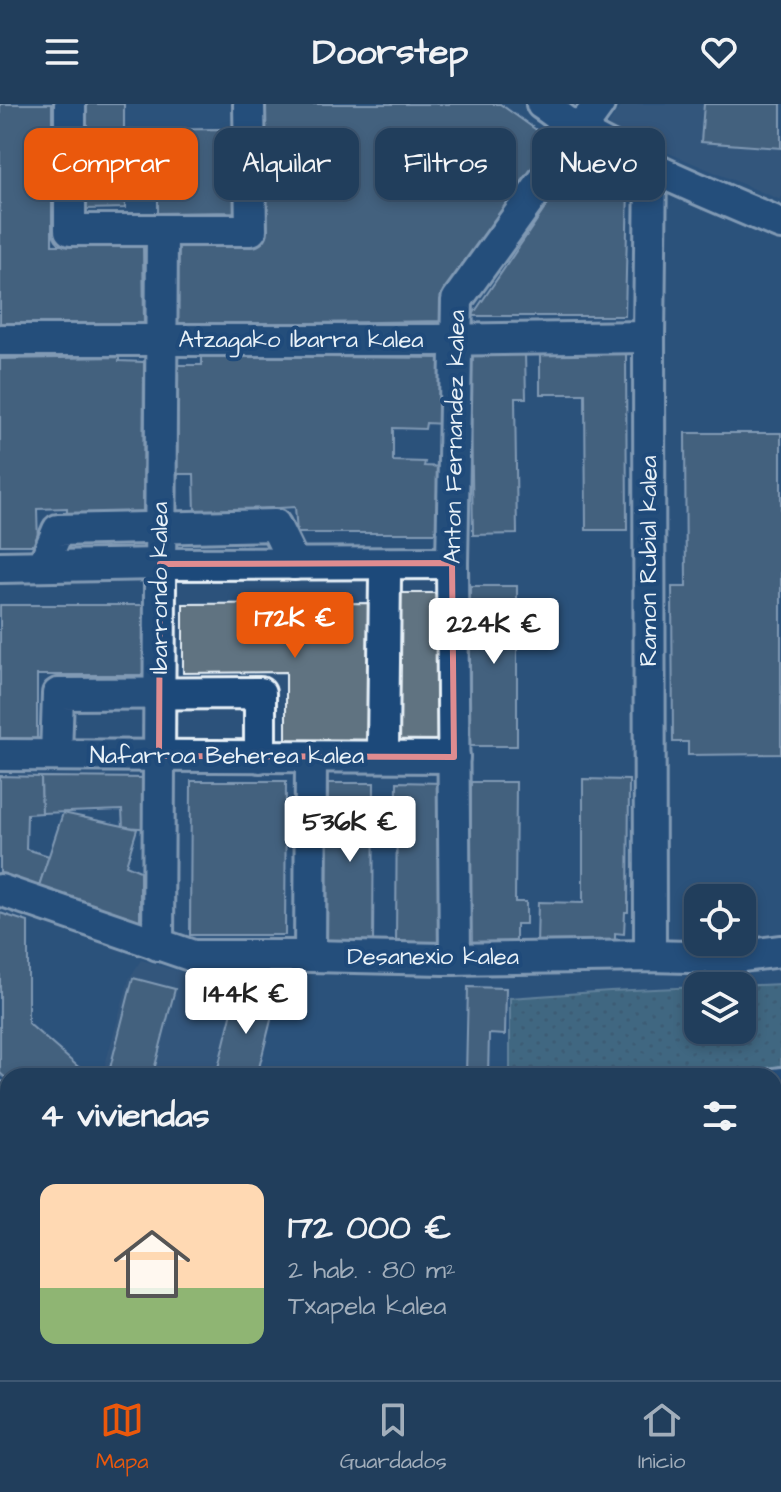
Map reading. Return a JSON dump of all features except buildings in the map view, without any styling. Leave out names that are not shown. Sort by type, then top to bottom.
[{"type":"street","points":[[70,104],[70,230],[162,231],[251,230],[249,104]]},
{"type":"street","points":[[542,104],[577,128]]},
{"type":"street","name":"Anton Fernandez kalea","points":[[583,128],[599,104]]},
{"type":"street","points":[[665,172],[781,224]]},
{"type":"street","name":"Anton Fernandez kalea","points":[[455,959],[452,563],[457,300],[532,198]]},
{"type":"street","name":"Ramon Rubial kalea","points":[[650,956],[651,200]]},
{"type":"street","name":"Ibarrondo kalea","points":[[158,945],[162,231]]},
{"type":"street","name":"Atzagako Ibarra kalea","points":[[0,340],[649,337]]},
{"type":"street","points":[[43,566],[58,530],[275,525],[294,564]]},
{"type":"street","points":[[0,567],[452,563]]},
{"type":"street","points":[[383,746],[385,578]]},
{"type":"street","points":[[56,755],[58,694],[260,693],[260,757]]},
{"type":"street","name":"Nafarroa Beherea kalea","points":[[0,755],[454,757]]},
{"type":"street","points":[[310,956],[311,758]]},
{"type":"street","name":"Desanexio kalea","points":[[0,890],[193,956],[727,958],[781,951]]},
{"type":"highlighted area","points":[[452,563],[454,757],[159,756],[160,564]]},
{"type":"shaded area","points":[[622,104],[781,104],[781,200],[665,151],[665,128],[607,127]]},
{"type":"shaded area","points":[[141,960],[195,976],[286,979],[276,1000],[259,1068],[104,1068],[129,979]]},
{"type":"green space","points":[[781,984],[781,1066],[510,1068],[510,998],[684,988],[684,1044],[756,1044],[756,985]]}]
